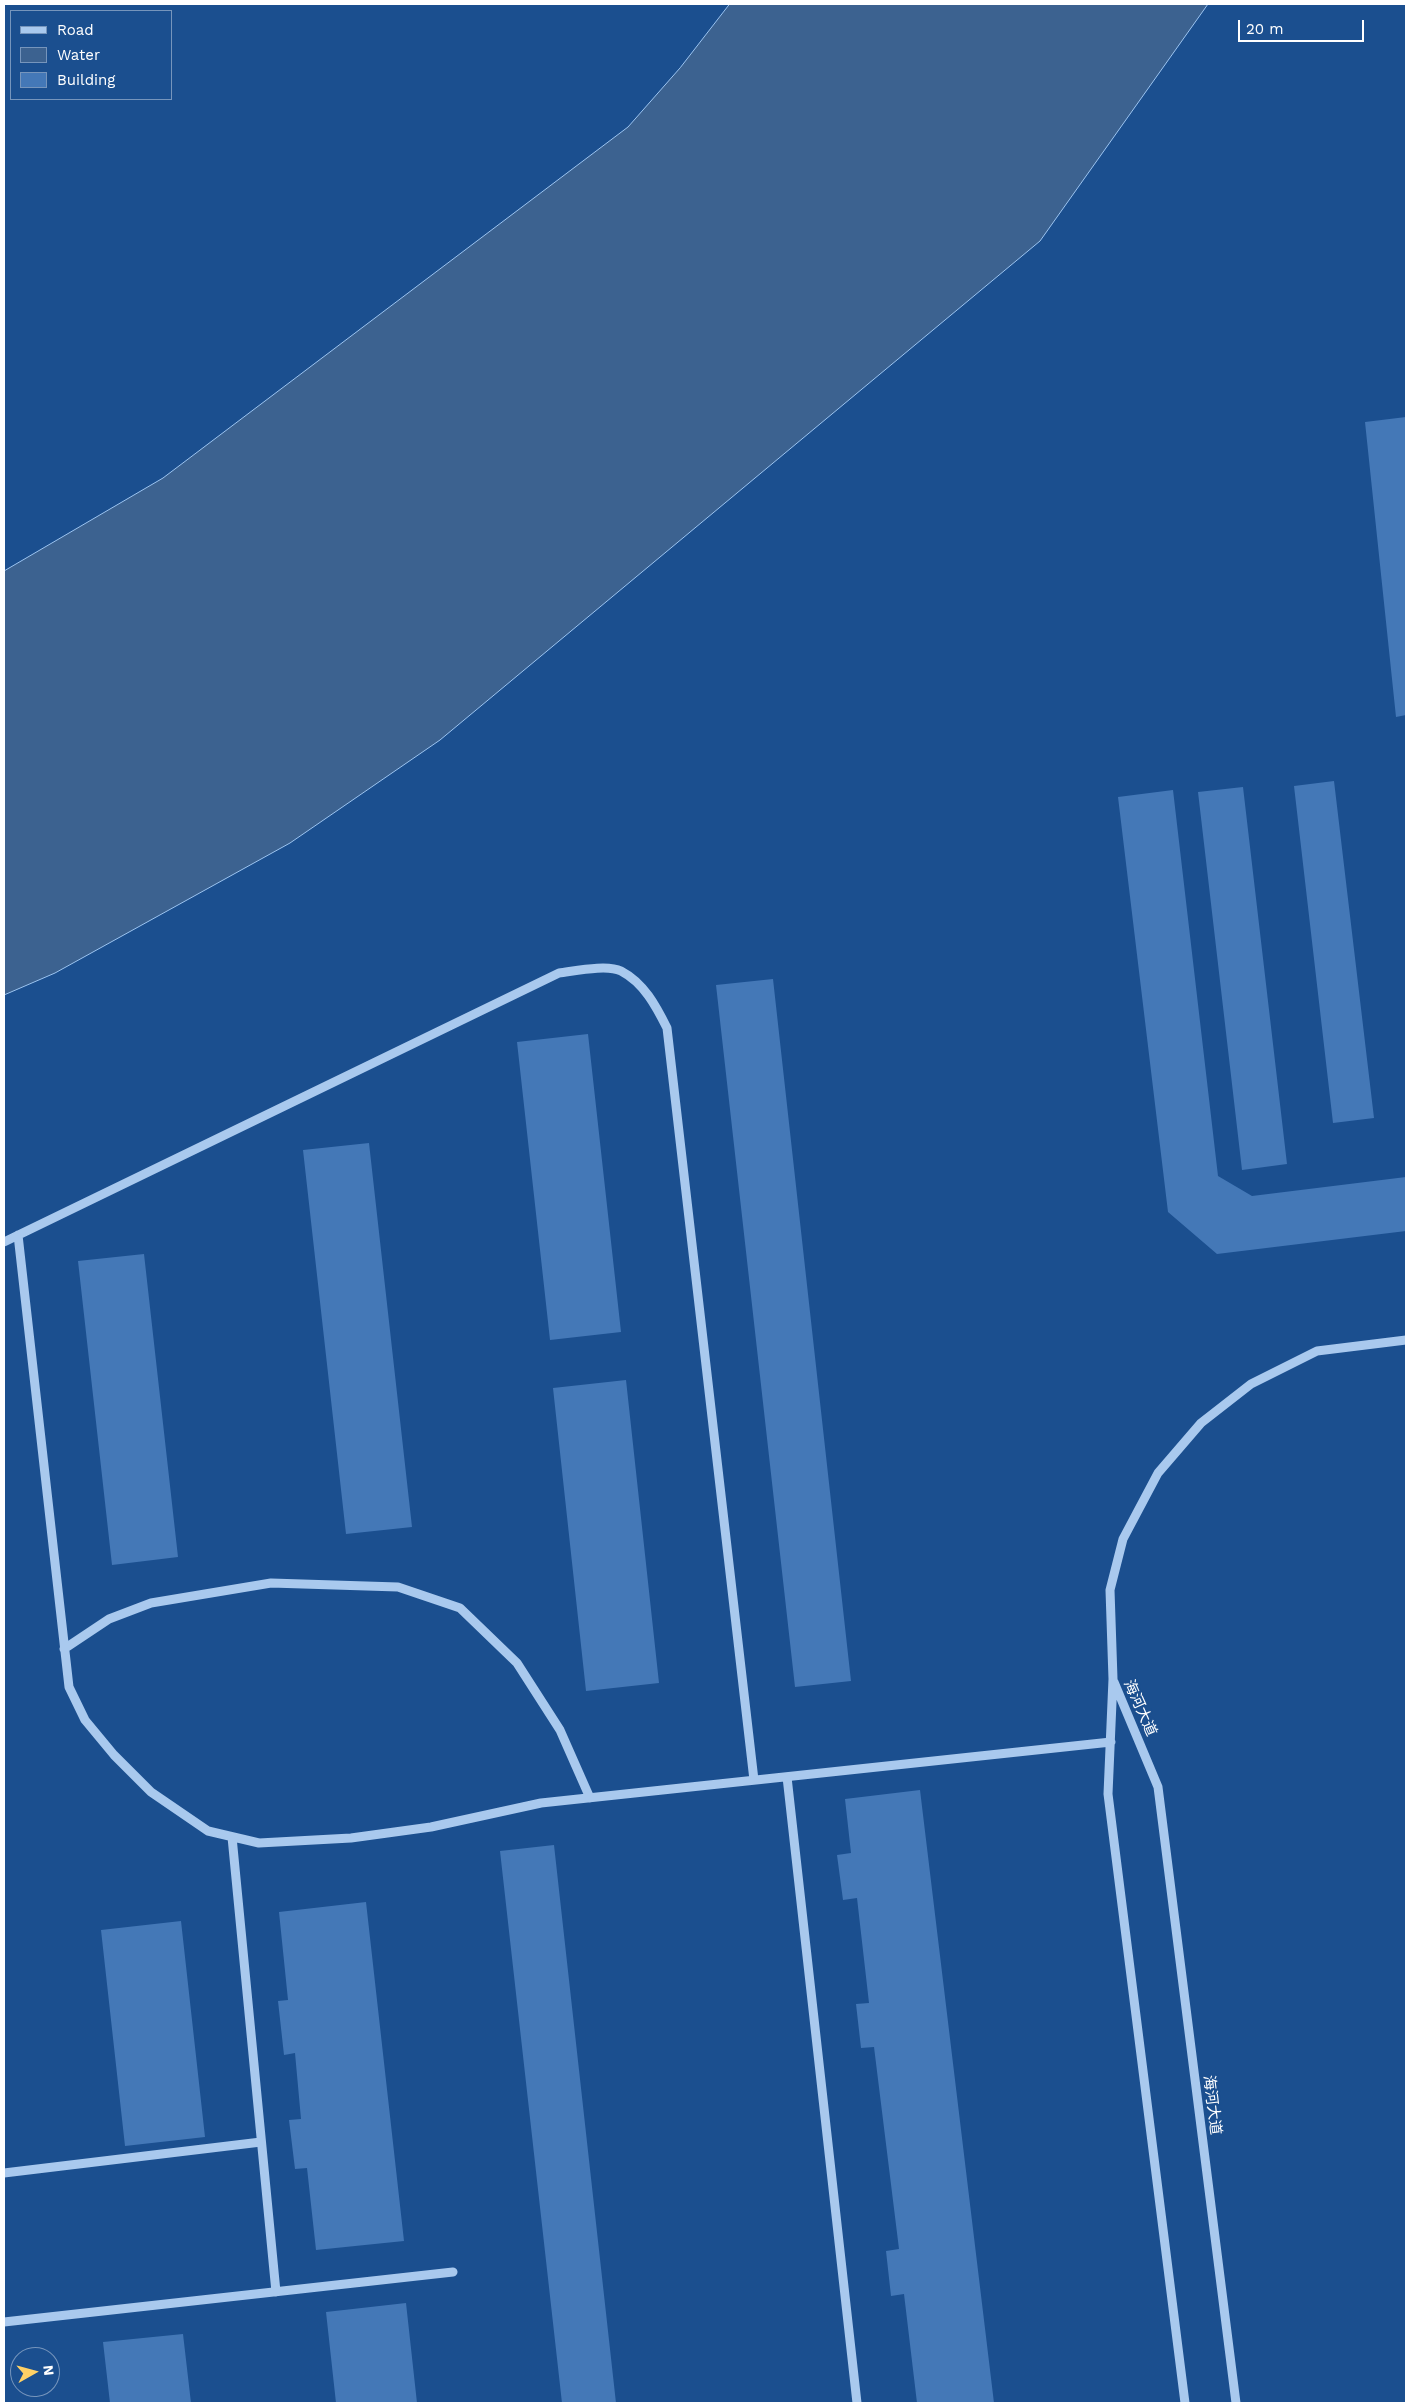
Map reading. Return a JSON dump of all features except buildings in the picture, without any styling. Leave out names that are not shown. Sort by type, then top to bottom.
[{"type":"street","points":[[4,1242],[559,973],[595,968],[620,970],[649,994],[667,1028],[754,1780]]},
{"type":"street","points":[[18,1234],[69,1687],[85,1720],[114,1755],[151,1792],[208,1831],[259,1843],[351,1838],[431,1827],[541,1803],[1111,1742]]},
{"type":"street","points":[[1113,1679],[1110,1590],[1123,1539],[1158,1473],[1201,1423],[1251,1384],[1317,1351],[1406,1340]]},
{"type":"street","points":[[64,1649],[109,1618],[152,1602],[271,1583],[398,1586],[460,1608],[517,1663],[560,1730],[590,1798]]},
{"type":"street","name":"海河大道","points":[[1113,1679],[1108,1794],[1185,2403]]},
{"type":"street","name":"海河大道","points":[[1113,1679],[1158,1787],[1236,2403]]},
{"type":"street","points":[[787,1777],[857,2403]]},
{"type":"street","points":[[232,1837],[276,2292]]},
{"type":"street","points":[[4,2173],[261,2142]]},
{"type":"street","points":[[4,2322],[453,2272]]},
{"type":"water","points":[[730,4],[1208,4],[1040,241],[440,740],[290,843],[55,973],[4,995],[4,571],[163,478],[628,127],[680,68]]}]
